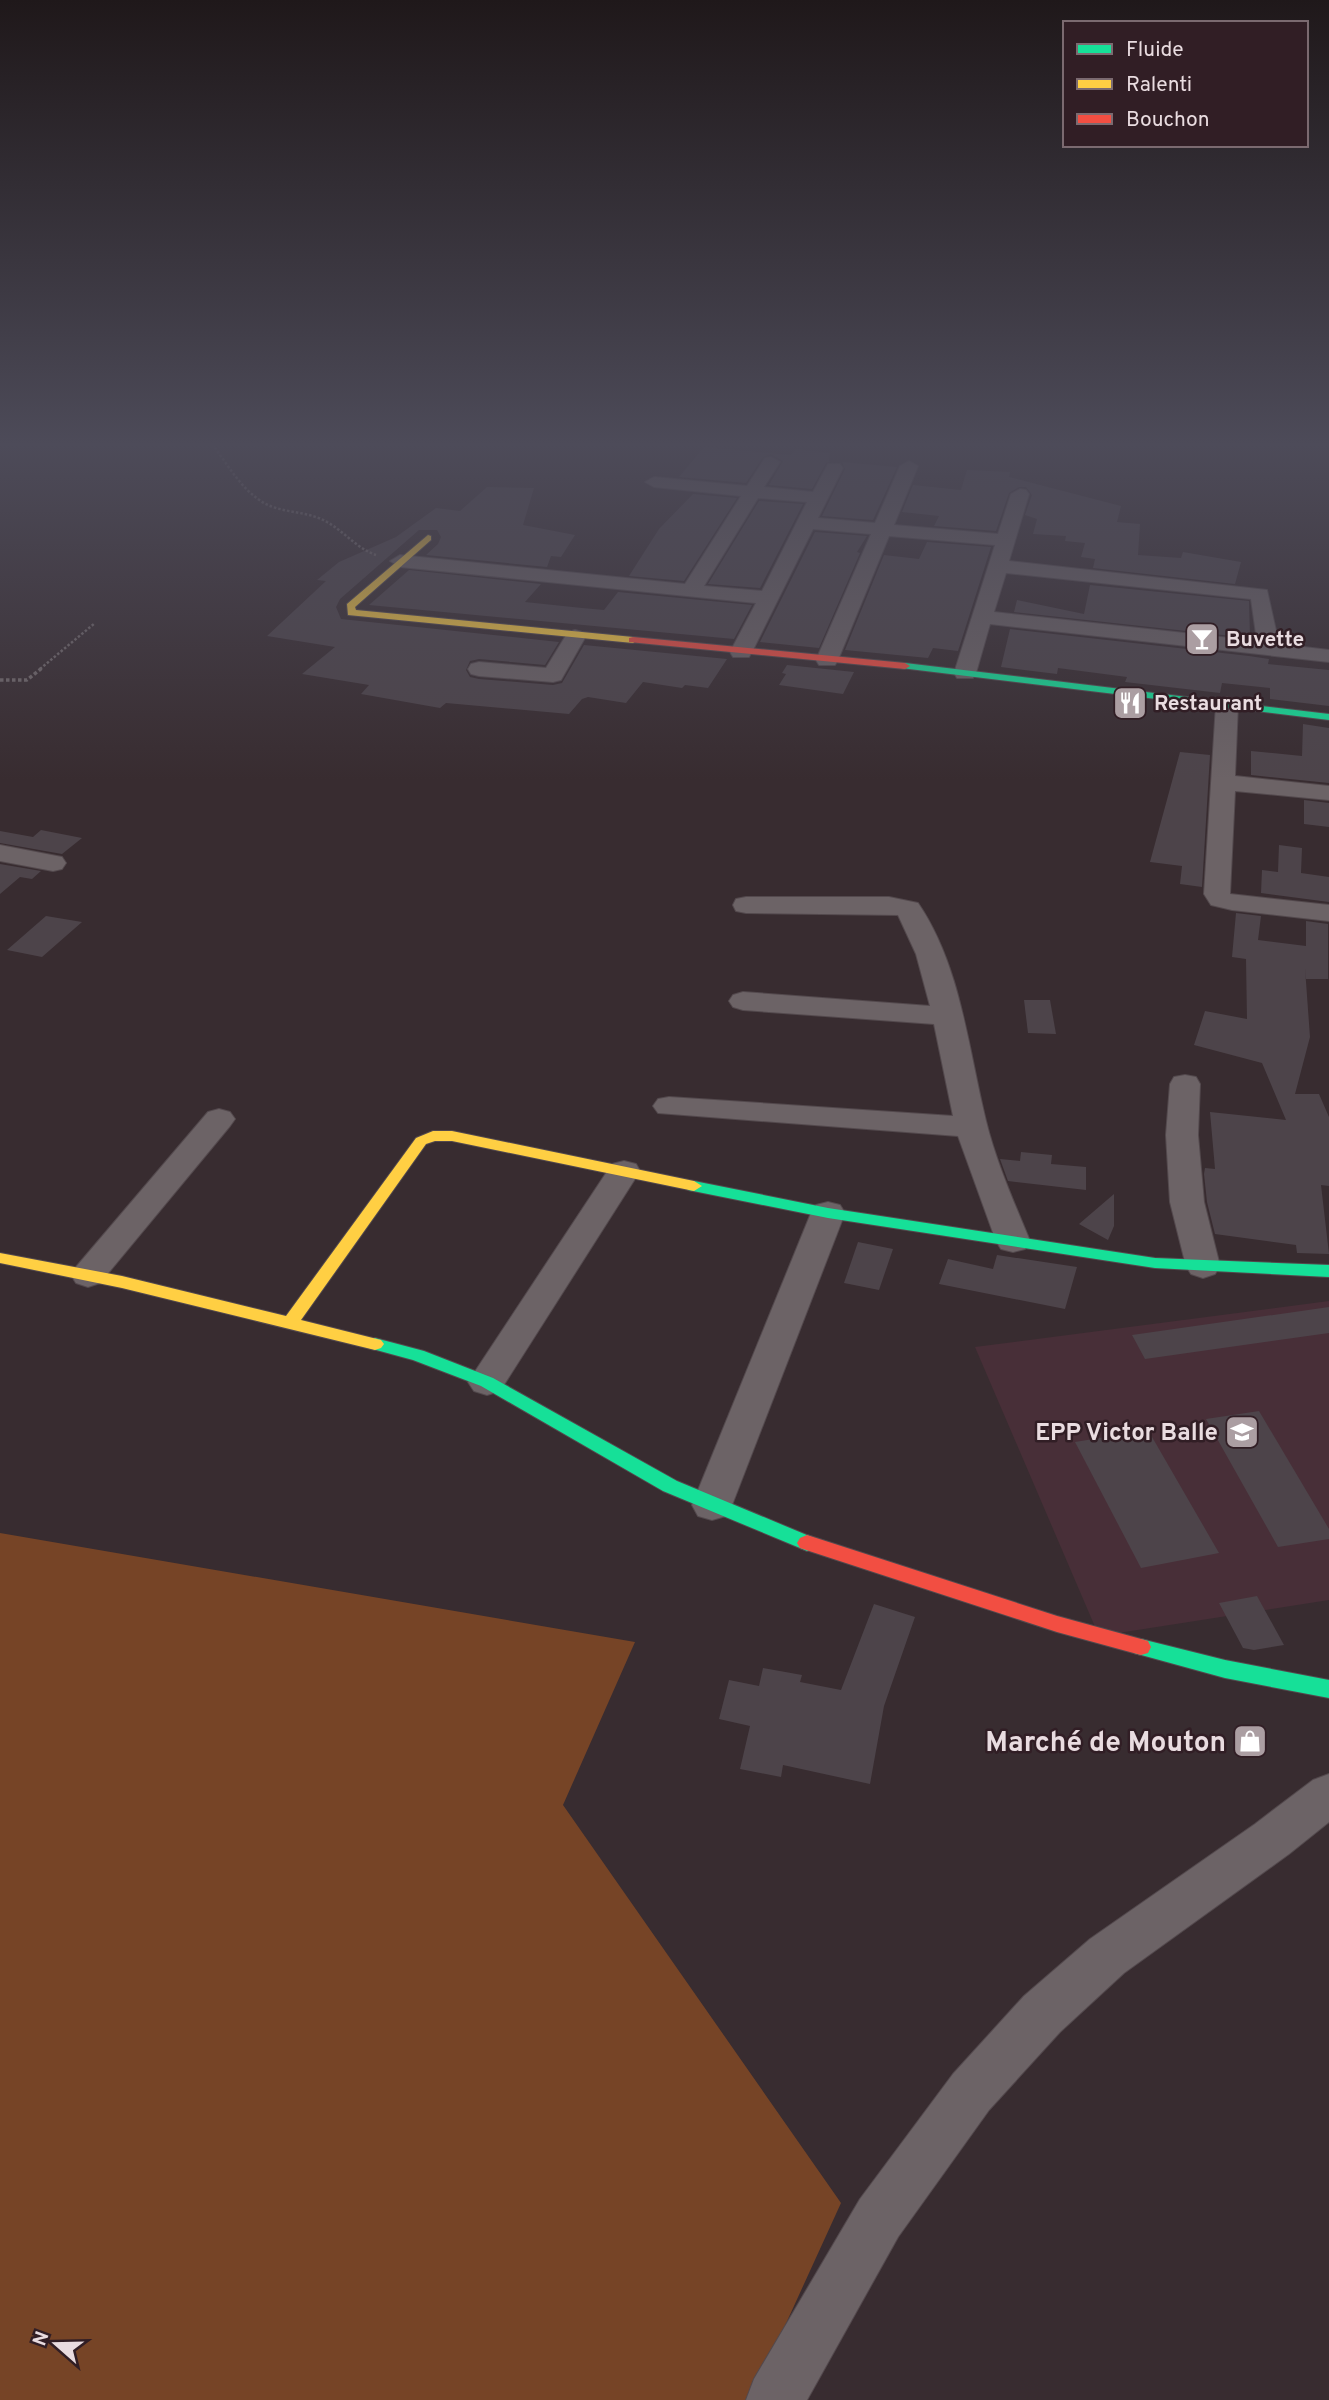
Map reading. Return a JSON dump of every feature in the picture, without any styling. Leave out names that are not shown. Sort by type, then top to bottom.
[{"type":"street","points":[[406,556],[350,606],[351,612],[965,673],[1329,717]]},
{"type":"street","points":[[691,590],[713,556]]},
{"type":"street","points":[[741,652],[789,556]]},
{"type":"street","points":[[827,660],[870,556]]},
{"type":"street","points":[[965,673],[1001,556]]},
{"type":"street","points":[[400,561],[767,598]]},
{"type":"street","points":[[998,566],[1260,594],[1269,649]]},
{"type":"street","points":[[982,617],[1329,656]]},
{"type":"street","points":[[479,669],[553,675],[575,636]]},
{"type":"street","points":[[1227,704],[1217,894],[1220,899],[1329,913]]},
{"type":"street","points":[[1221,782],[1329,793]]},
{"type":"street","points":[[0,853],[53,863]]},
{"type":"street","points":[[746,905],[889,905],[908,909],[916,920],[934,970],[972,1128],[1013,1241]]},
{"type":"street","points":[[743,1001],[946,1016]]},
{"type":"street","points":[[1185,1084],[1182,1135],[1187,1202],[1203,1266]]},
{"type":"street","points":[[669,1106],[911,1121],[972,1128]]},
{"type":"street","points":[[88,1275],[219,1119]]},
{"type":"street","points":[[289,1324],[421,1141],[433,1136],[452,1136],[828,1213],[1155,1264],[1329,1271]]},
{"type":"street","points":[[487,1382],[624,1171]]},
{"type":"street","points":[[712,1506],[828,1213]]},
{"type":"street","points":[[0,1258],[88,1275],[418,1355],[487,1382],[670,1486],[793,1539],[1057,1624],[1225,1669],[1329,1689]]},
{"type":"street","points":[[775,2400],[879,2218],[971,2092],[1024,2034],[1108,1956],[1272,1839],[1329,1794]]},
{"type":"path","points":[[383,556],[400,561]]},
{"type":"path","points":[[0,680],[27,680],[95,623]]},
{"type":"shaded area","points":[[1329,1301],[1329,1600],[1099,1636],[975,1347]]},
{"type":"shaded area","points":[[0,1533],[635,1642],[563,1805],[841,2203],[751,2400],[0,2400]]},
{"type":"building","points":[[353,556],[389,556],[340,599],[336,607],[341,619],[559,642],[545,665],[479,659],[470,661],[466,670],[470,677],[553,685],[562,683],[584,645],[727,659],[708,688],[685,685],[682,688],[643,682],[626,703],[588,697],[582,699],[569,714],[446,703],[440,708],[361,694],[369,685],[302,674],[335,647],[267,636],[326,581],[317,580],[339,562]]},
{"type":"building","points":[[436,556],[551,556],[547,567]]},
{"type":"building","points":[[642,556],[700,556],[684,581],[629,576]]},
{"type":"building","points":[[725,556],[776,556],[760,588],[708,584]]},
{"type":"building","points":[[803,556],[859,556],[819,648],[760,642]]},
{"type":"building","points":[[884,556],[919,559],[920,556],[988,556],[958,651],[933,648],[928,658],[845,650]]},
{"type":"building","points":[[1206,556],[1241,562],[1235,584],[1093,568],[1095,559],[1081,557]]},
{"type":"building","points":[[409,570],[541,584],[525,602],[582,608],[604,610],[618,592],[752,605],[734,639],[369,605]]},
{"type":"building","points":[[1090,585],[1249,601],[1250,638],[1014,612],[1017,600],[1084,614]]},
{"type":"building","points":[[1010,629],[1249,656],[1269,659],[1268,664],[1329,670],[1329,706],[1270,699],[1270,688],[1222,683],[1220,693],[1125,682],[1127,677],[1058,668],[1057,674],[1001,667]]},
{"type":"building","points":[[787,665],[854,672],[843,694],[779,685],[786,674],[782,673]]},
{"type":"building","points":[[1303,724],[1329,728],[1329,783],[1251,775],[1251,751],[1302,756]]},
{"type":"building","points":[[1180,752],[1210,755],[1202,887],[1180,884],[1182,866],[1150,862]]},
{"type":"building","points":[[1304,800],[1329,803],[1329,827],[1304,824]]},
{"type":"building","points":[[41,830],[82,838],[62,854],[0,843],[0,831],[33,837]]},
{"type":"building","points":[[1279,845],[1302,848],[1301,873],[1329,877],[1329,902],[1261,893],[1262,870],[1278,872]]},
{"type":"building","points":[[0,864],[41,871],[32,879],[20,877],[0,894]]},
{"type":"building","points":[[1236,913],[1261,916],[1258,940],[1306,946],[1306,921],[1328,924],[1328,979],[1306,979],[1305,968],[1310,1037],[1295,1094],[1319,1094],[1329,1117],[1329,1186],[1321,1185],[1329,1254],[1297,1253],[1296,1245],[1215,1234],[1204,1174],[1205,1168],[1215,1169],[1210,1112],[1286,1120],[1262,1063],[1194,1045],[1205,1011],[1247,1019],[1246,959],[1232,957]]},
{"type":"building","points":[[46,916],[82,922],[42,957],[7,950]]},
{"type":"building","points":[[1024,1000],[1050,1000],[1056,1034],[1028,1033]]},
{"type":"building","points":[[1021,1152],[1052,1155],[1051,1164],[1086,1167],[1086,1190],[1008,1181],[1000,1159],[1020,1161]]},
{"type":"building","points":[[1114,1194],[1114,1226],[1108,1240],[1079,1224]]},
{"type":"building","points":[[858,1242],[893,1249],[879,1290],[844,1283]]},
{"type":"building","points":[[997,1255],[1077,1267],[1065,1309],[939,1284],[948,1259],[993,1269]]},
{"type":"building","points":[[1329,1307],[1329,1333],[1145,1359],[1132,1335]]},
{"type":"building","points":[[1259,1411],[1329,1529],[1329,1539],[1278,1547],[1206,1419]]},
{"type":"building","points":[[1148,1430],[1219,1553],[1141,1568],[1075,1442]]},
{"type":"building","points":[[1257,1596],[1284,1645],[1254,1650],[1243,1648],[1219,1603]]},
{"type":"building","points":[[874,1604],[915,1617],[884,1706],[870,1784],[783,1765],[781,1777],[740,1769],[750,1726],[719,1719],[729,1680],[759,1686],[763,1668],[802,1675],[800,1682],[841,1690]]},
{"type":"traffic: fast","points":[[905,666],[1329,717]]},
{"type":"traffic: fast","points":[[694,1186],[828,1213],[1155,1263],[1329,1271]]},
{"type":"traffic: fast","points":[[375,1344],[418,1355],[487,1382],[670,1486],[807,1543]]},
{"type":"traffic: fast","points":[[1141,1647],[1225,1669],[1329,1689]]},
{"type":"traffic: slow","points":[[407,556],[350,606],[351,613],[633,640]]},
{"type":"traffic: slow","points":[[289,1324],[421,1141],[433,1136],[452,1136],[694,1186]]},
{"type":"traffic: slow","points":[[0,1258],[122,1282],[375,1344]]},
{"type":"traffic: jam","points":[[633,640],[905,666]]},
{"type":"traffic: jam","points":[[807,1543],[1057,1624],[1141,1647]]},
{"type":"place","name":"Buvette","points":[[1202,639]]},
{"type":"place","name":"Restaurant","points":[[1130,703]]},
{"type":"place","name":"EPP Victor Balle","points":[[1242,1432]]},
{"type":"place","name":"Marché de Mouton","points":[[1250,1741]]}]
